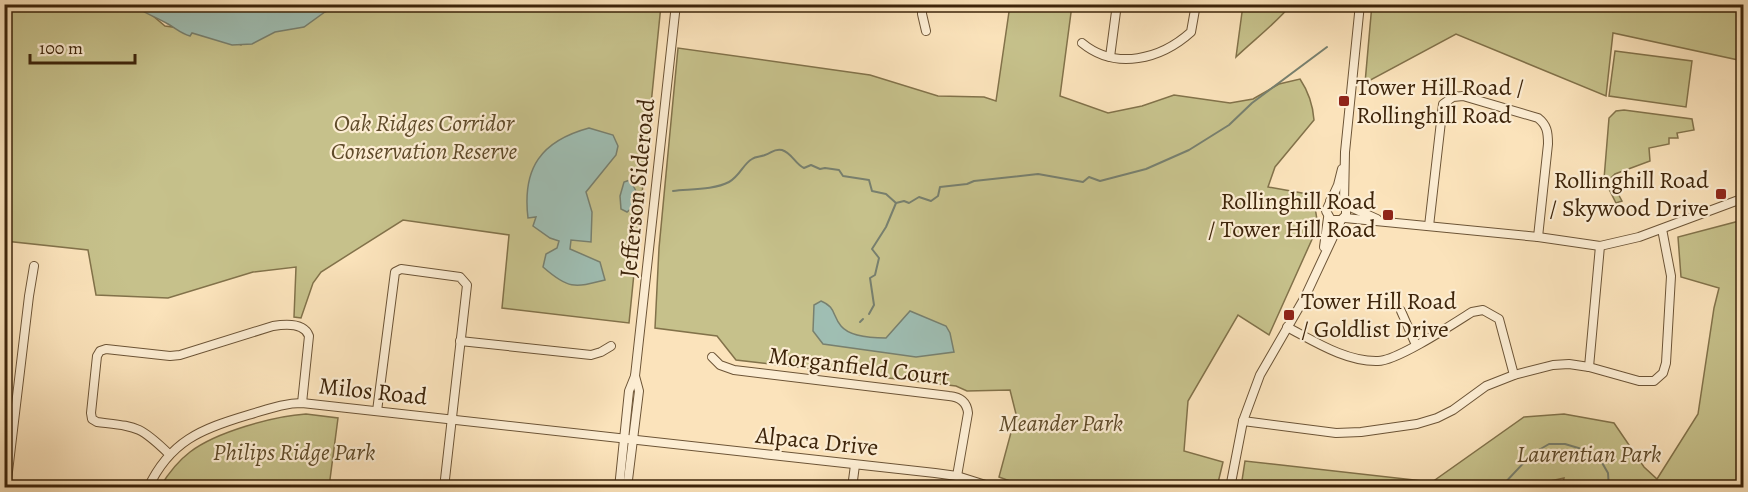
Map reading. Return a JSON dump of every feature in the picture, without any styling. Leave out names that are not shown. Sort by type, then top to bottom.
[{"type":"street","name":"Jefferson Sideroad","points":[[619,488],[629,391],[635,376],[676,4]]},
{"type":"street","points":[[922,4],[926,31]]},
{"type":"street","points":[[1110,57],[1117,4]]},
{"type":"street","points":[[1082,43],[1092,52],[1120,59],[1141,58],[1167,50],[1192,30],[1196,4]]},
{"type":"street","points":[[1230,488],[1243,421],[1260,375],[1317,272],[1347,211],[1345,152],[1360,4]]},
{"type":"street","points":[[1429,226],[1443,104],[1447,100],[1463,96],[1538,118],[1544,122],[1548,130],[1548,144],[1538,237]]},
{"type":"street","points":[[1317,272],[1326,236],[1328,218],[1326,211],[1338,185],[1345,152]]},
{"type":"street","points":[[1328,218],[1335,221],[1343,219],[1384,221],[1538,237],[1600,246],[1639,237],[1743,198]]},
{"type":"street","points":[[1330,201],[1337,200],[1384,221]]},
{"type":"street","points":[[1243,421],[1336,433],[1417,424],[1453,410],[1486,386],[1514,375],[1553,365],[1569,364],[1589,367],[1648,382],[1654,381],[1663,373],[1667,352],[1671,290],[1671,276],[1662,229]]},
{"type":"street","points":[[1589,367],[1600,246]]},
{"type":"street","points":[[13,488],[7,480],[34,266]]},
{"type":"street","points":[[377,411],[395,272],[400,269],[455,275],[465,280],[467,285],[444,488]]},
{"type":"street","points":[[1287,327],[1341,354],[1379,362],[1397,356],[1472,312],[1483,310],[1499,319],[1514,375]]},
{"type":"street","points":[[1401,311],[1416,345]]},
{"type":"street","points":[[169,454],[135,427],[97,422],[92,419],[97,356],[100,351],[106,349],[180,356],[273,326],[302,327],[309,336],[302,403]]},
{"type":"street","points":[[460,341],[591,354],[601,352],[611,346]]},
{"type":"street","name":"Morganfield Court","points":[[712,357],[720,365],[734,370],[960,399],[968,407],[968,413],[957,477]]},
{"type":"street","name":"Jefferson Sideroad","points":[[627,488],[639,391],[635,376]]},
{"type":"street","name":"Milos Road","points":[[148,488],[169,454],[186,439],[211,426],[267,409],[302,403],[634,440]]},
{"type":"street","name":"Alpaca Drive","points":[[634,440],[957,477],[995,488]]},
{"type":"street","points":[[852,488],[855,465]]},
{"type":"green space","points":[[1372,4],[1743,5],[1743,61],[1613,33],[1606,96],[1456,34],[1365,83]]},
{"type":"green space","name":"Oak Ridges Corridor Conservation Reserve","points":[[4,5],[140,5],[165,26],[209,32],[241,45],[260,33],[346,5],[661,5],[629,323],[502,308],[509,235],[403,220],[321,272],[313,283],[301,318],[294,317],[296,267],[253,272],[168,298],[96,295],[88,250],[5,241]]},
{"type":"green space","name":"Meander Park","points":[[1010,5],[1072,5],[1060,96],[1108,113],[1142,106],[1174,95],[1230,103],[1253,99],[1279,84],[1300,79],[1308,94],[1314,120],[1275,167],[1268,187],[1313,195],[1318,226],[1269,335],[1238,315],[1188,401],[1184,451],[1223,462],[1217,487],[1099,488],[1087,481],[1084,487],[1026,487],[999,477],[1016,414],[1010,390],[967,391],[956,386],[736,360],[717,336],[655,328],[659,248],[678,48],[870,75],[938,96],[984,97],[996,101]]},
{"type":"green space","points":[[1243,5],[1291,5],[1236,57]]},
{"type":"green space","points":[[1615,51],[1692,61],[1686,107],[1609,96]]},
{"type":"green space","points":[[1624,110],[1692,119],[1694,130],[1677,133],[1678,138],[1669,138],[1669,144],[1649,148],[1650,161],[1615,174],[1610,179],[1622,201],[1616,203],[1604,179],[1609,118],[1616,111]]},
{"type":"green space","name":"Laurentian Park","points":[[1743,216],[1743,487],[1562,487],[1564,478],[1537,484],[1534,488],[1241,487],[1245,461],[1432,482],[1524,417],[1564,414],[1614,423],[1644,467],[1657,479],[1698,414],[1719,288],[1681,277],[1678,237],[1739,221]]},
{"type":"green space","name":"Philips Ridge Park","points":[[306,414],[338,418],[329,487],[160,487],[186,456],[215,438],[262,422]]},
{"type":"water","points":[[132,5],[362,5],[359,8],[339,8],[337,11],[329,9],[304,27],[275,32],[252,44],[232,45],[192,33],[190,36],[187,35]]},
{"type":"water","points":[[589,128],[613,135],[618,146],[616,155],[586,192],[592,212],[591,242],[571,240],[570,249],[600,262],[605,280],[572,285],[565,283],[543,267],[546,254],[557,248],[559,241],[550,238],[533,226],[536,217],[528,218],[528,185],[538,159],[547,149],[572,134]]},
{"type":"water","points":[[630,180],[639,192],[639,202],[627,212],[621,209],[620,196],[624,182]]},
{"type":"water","points":[[821,301],[832,309],[845,330],[868,337],[886,338],[910,311],[946,326],[954,352],[916,357],[823,344],[813,331],[814,305]]},
{"type":"waterway","points":[[896,203],[904,201],[909,203],[919,197],[931,201],[938,196],[940,187],[974,181],[1038,174],[1083,182],[1089,177],[1100,181],[1146,169],[1189,150],[1229,125],[1252,103],[1327,47]]},
{"type":"waterway","points":[[673,191],[723,185],[733,179],[755,157],[779,150],[785,151],[804,168],[811,165],[820,169],[839,170],[843,176],[869,180],[872,191],[886,194],[896,203]]},
{"type":"waterway","points":[[869,314],[874,305],[870,278],[875,275],[879,258],[872,249],[886,227],[896,203]]},
{"type":"waterway","points":[[860,322],[863,319]]},
{"type":"waterway","points":[[1500,488],[1532,454],[1549,444],[1565,444],[1585,450],[1601,461],[1608,473],[1609,488]]},
{"type":"place","name":"Tower Hill Road / Rollinghill Road","points":[[1344,101]]},
{"type":"place","name":"Rollinghill Road / Skywood Drive","points":[[1721,194]]},
{"type":"place","name":"Rollinghill Road / Tower Hill Road","points":[[1388,215]]},
{"type":"place","name":"Tower Hill Road / Goldlist Drive","points":[[1289,315]]}]
